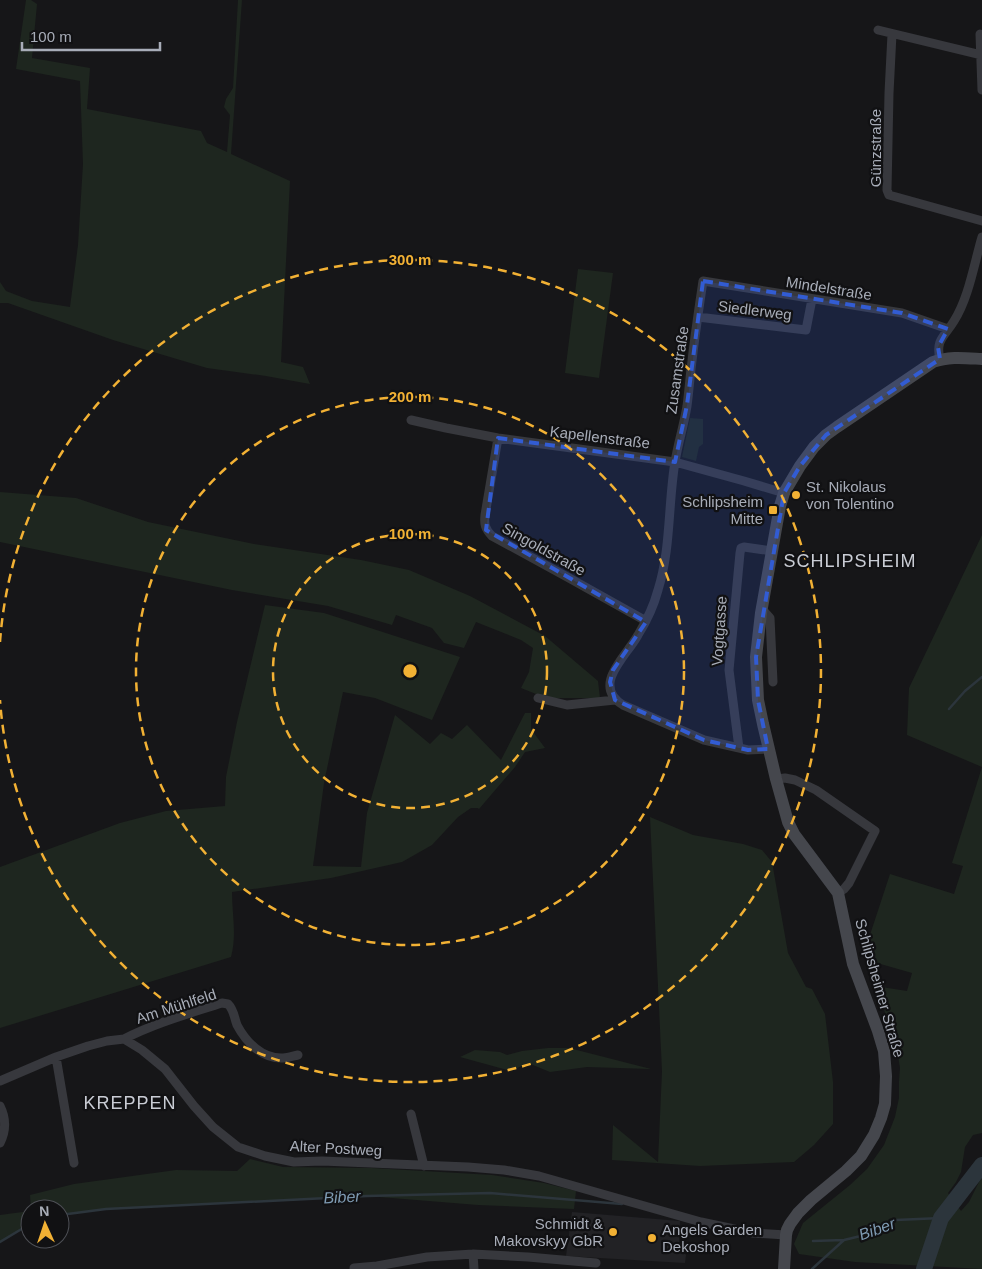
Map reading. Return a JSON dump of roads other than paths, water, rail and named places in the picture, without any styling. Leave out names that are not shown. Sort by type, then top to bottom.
[{"type":"street","points":[[878,30],[981,55]]},
{"type":"street","name":"Günzstraße","points":[[892,34],[889,93],[889,195],[982,220]]},
{"type":"street","points":[[980,34],[982,90]]},
{"type":"street","points":[[940,359],[938,346],[940,340],[954,322],[964,302],[982,237]]},
{"type":"street","name":"Mindelstraße","points":[[703,281],[902,314],[948,329]]},
{"type":"street","name":"Zusamstraße","points":[[615,700],[610,682],[613,670],[637,638],[658,591],[666,551],[675,462],[687,406],[703,281]]},
{"type":"street","name":"Siedlerweg","points":[[698,317],[806,330],[812,299]]},
{"type":"street","name":"Schlipsheimer Straße","points":[[784,1269],[787,1230],[798,1213],[861,1156],[874,1135],[885,1104],[886,1076],[884,1051],[853,964],[838,893],[794,834],[788,822],[768,749],[758,700],[756,649],[780,506],[784,493],[800,466],[826,435],[933,362],[940,359],[960,357],[982,359]]},
{"type":"street","name":"Kapellenstraße","points":[[411,420],[498,438],[675,462],[784,493]]},
{"type":"street","name":"Singoldstraße","points":[[498,438],[485,515],[484,523],[486,530],[492,536],[646,621]]},
{"type":"street","name":"Vogtgasse","points":[[738,748],[729,670],[740,553],[741,548],[744,547],[772,551]]},
{"type":"street","points":[[762,609],[770,618],[773,682]]},
{"type":"street","points":[[538,698],[568,705],[615,700],[704,740],[748,750],[768,749]]},
{"type":"street","points":[[776,779],[786,778],[795,780],[816,790],[875,830],[849,883],[838,893]]},
{"type":"street","name":"Am Mühlfeld","points":[[124,1039],[144,1029],[177,1017],[228,1004],[232,1008],[236,1022],[251,1045],[265,1054],[281,1058],[298,1055]]},
{"type":"street","points":[[0,1081],[56,1057],[88,1046],[124,1039]]},
{"type":"street","name":"Alter Postweg","points":[[124,1039],[142,1050],[165,1069],[213,1127],[238,1147],[265,1156],[294,1162],[322,1161],[504,1170],[539,1176],[701,1222],[753,1234],[786,1235]]},
{"type":"street","points":[[56,1057],[74,1163]]},
{"type":"street","points":[[0,1106],[5,1121],[3,1137],[0,1143]]},
{"type":"street","points":[[411,1114],[424,1166]]},
{"type":"street","points":[[354,1268],[427,1257],[473,1254],[596,1263]]},
{"type":"street","points":[[473,1254],[474,1269]]},
{"type":"waterway","points":[[949,709],[965,691],[982,677]]},
{"type":"waterway","points":[[924,1269],[941,1218],[982,1165]]},
{"type":"waterway","name":"Biber","points":[[70,1214],[106,1209],[367,1196],[490,1193],[622,1204]]},
{"type":"waterway","name":"Biber","points":[[813,1241],[844,1240],[869,1234],[875,1227],[896,1220],[941,1218]]},
{"type":"waterway","name":"Biber","points":[[0,1242],[20,1230]]},
{"type":"waterway","points":[[812,1269],[844,1240]]},
{"type":"place","name":"St. Nikolaus von Tolentino","points":[[796,495]]},
{"type":"place","name":"Schlipsheim Mitte","points":[[773,510]]},
{"type":"place","name":"Schmidt & Makovskyy GbR","points":[[613,1232]]},
{"type":"place","name":"Angels Garden Dekoshop","points":[[652,1238]]},
{"type":"district","name":"SCHLIPSHEIM","points":[[850,561]]},
{"type":"district","name":"KREPPEN","points":[[130,1103]]}]
